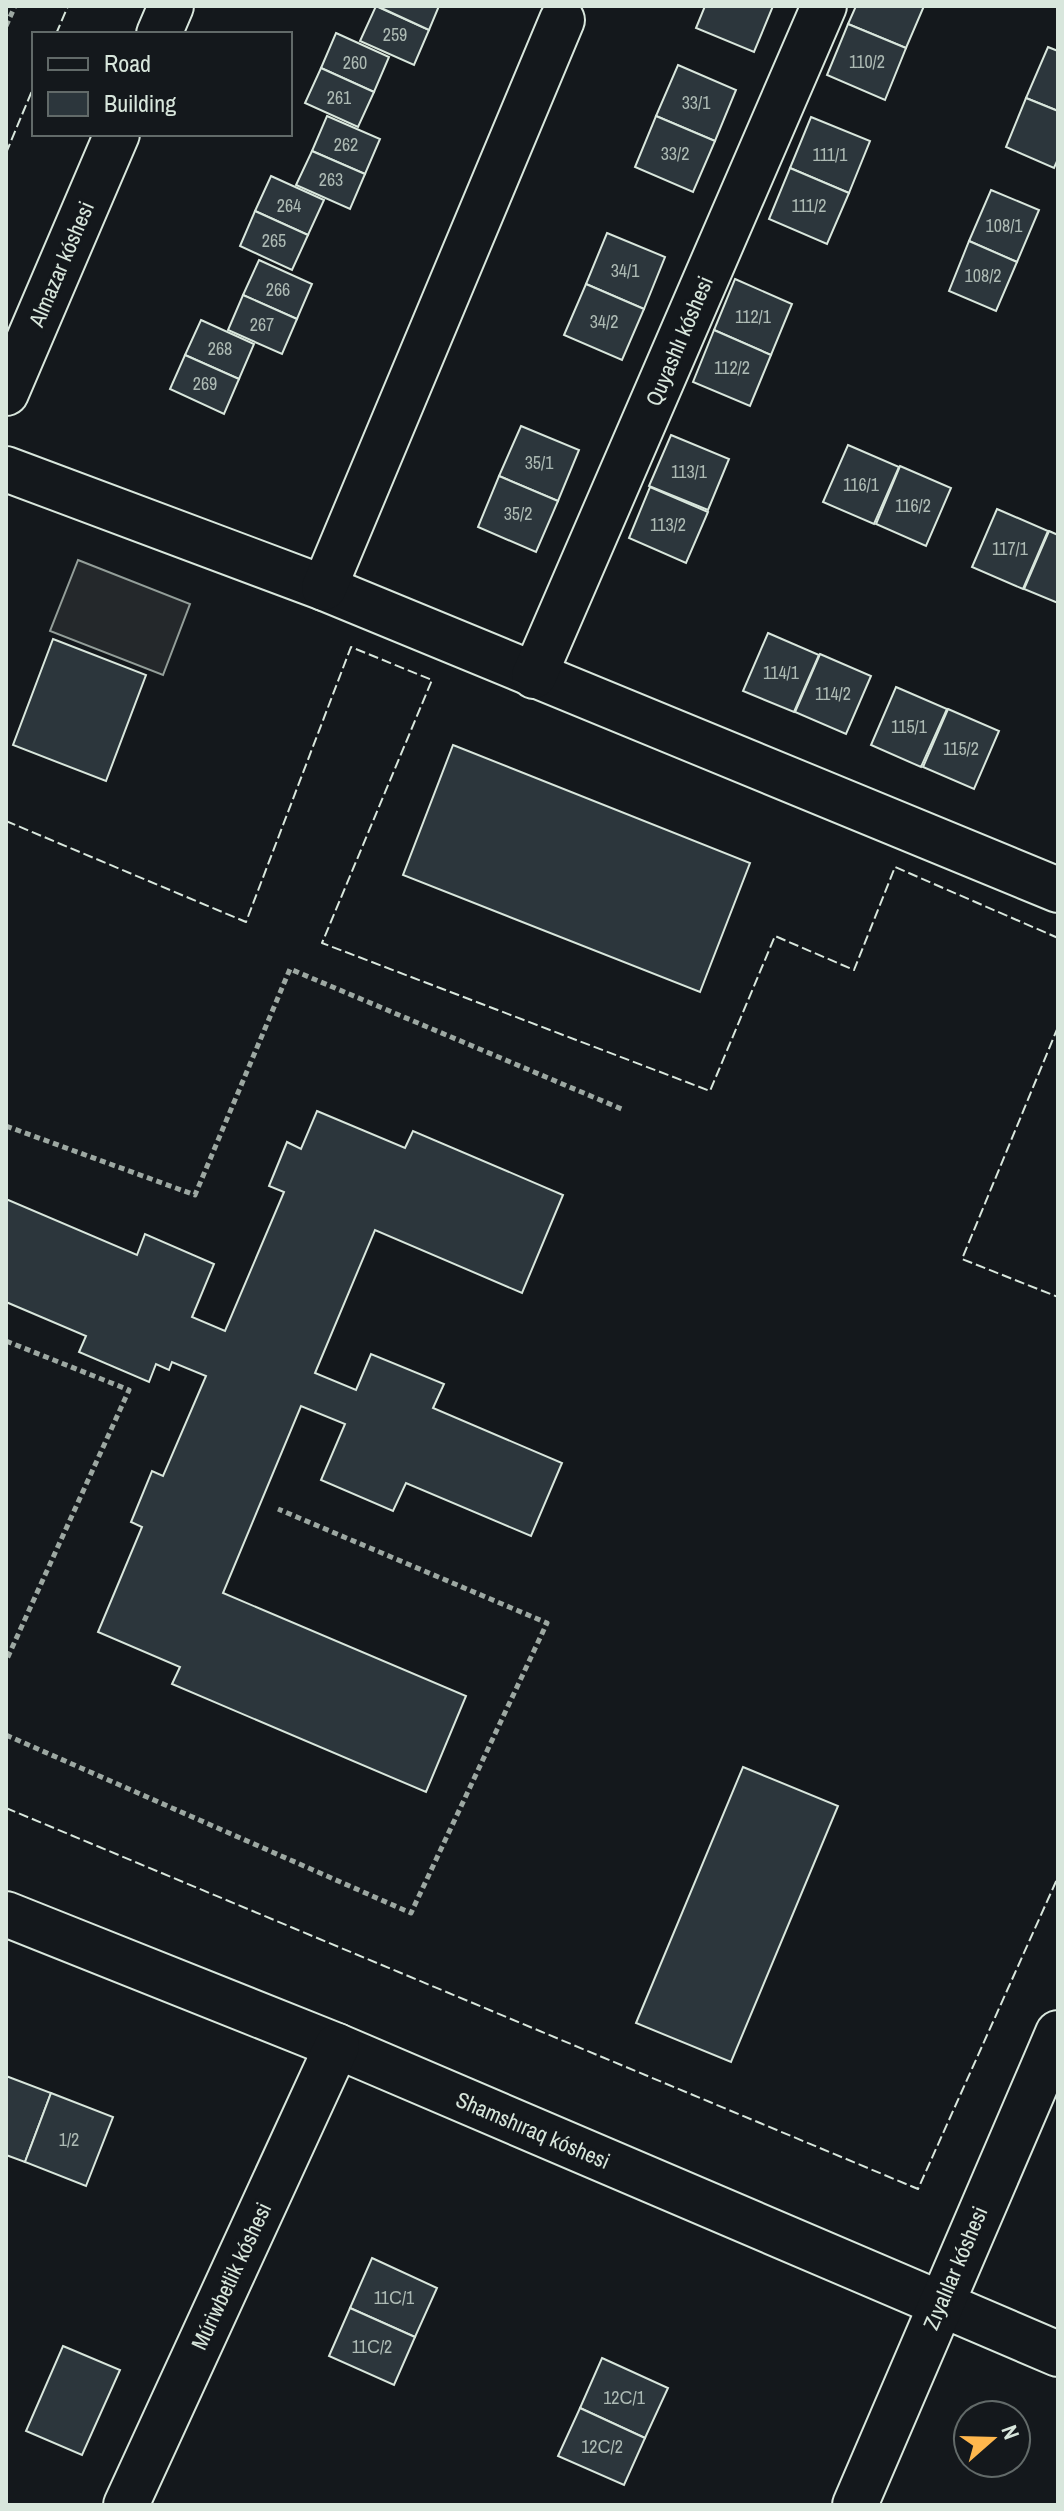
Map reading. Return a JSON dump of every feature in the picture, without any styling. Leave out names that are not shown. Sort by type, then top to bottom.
[{"type":"street","points":[[160,32],[171,6]]},
{"type":"street","name":"Quyashlı kóshesi","points":[[534,676],[824,6]]},
{"type":"street","points":[[324,588],[562,20]]},
{"type":"street","name":"Almazar kóshesi","points":[[6,393],[116,136]]},
{"type":"street","points":[[6,469],[324,588],[1058,890]]},
{"type":"street","name":"Shamshıraq kóshesi","points":[[6,1914],[337,2046],[1058,2354]]},
{"type":"street","name":"Zıyalılar kóshesi","points":[[855,2505],[1058,2033]]},
{"type":"street","name":"Múriwbetlik kóshesi","points":[[126,2505],[337,2046]]},
{"type":"path","points":[[6,26],[15,6]]},
{"type":"path","points":[[6,1126],[195,1195],[290,969],[624,1110]]},
{"type":"path","points":[[6,1341],[129,1390],[6,1661]]},
{"type":"path","points":[[6,1735],[411,1913],[547,1623],[278,1509]]},
{"type":"shaded area","points":[[78,560],[190,604],[163,675],[50,631]]},
{"type":"building","points":[[376,6],[429,30],[414,65],[360,41]]},
{"type":"building","points":[[377,6],[439,6],[429,30]]},
{"type":"building","points":[[705,6],[773,6],[754,52],[696,28]]},
{"type":"building","points":[[856,6],[924,6],[906,48],[848,24]]},
{"type":"building","points":[[848,24],[906,48],[885,100],[827,75]]},
{"type":"building","points":[[336,33],[389,57],[374,92],[321,68]]},
{"type":"building","points":[[1048,47],[1058,51],[1058,111],[1026,98]]},
{"type":"building","points":[[678,65],[736,90],[715,141],[656,116]]},
{"type":"building","points":[[321,68],[374,92],[358,127],[305,103]]},
{"type":"building","points":[[1026,98],[1058,111],[1058,159],[1054,168],[1006,147]]},
{"type":"building","points":[[327,116],[380,139],[365,174],[312,151]]},
{"type":"building","points":[[656,116],[715,141],[693,192],[635,167]]},
{"type":"building","points":[[811,117],[870,141],[849,193],[790,168]]},
{"type":"building","points":[[312,151],[365,174],[350,209],[296,185]]},
{"type":"building","points":[[790,168],[849,193],[827,244],[769,219]]},
{"type":"building","points":[[271,176],[324,200],[308,235],[255,211]]},
{"type":"building","points":[[991,190],[1039,210],[1017,262],[969,241]]},
{"type":"building","points":[[255,211],[308,235],[292,270],[240,246]]},
{"type":"building","points":[[607,233],[665,257],[644,309],[586,284]]},
{"type":"building","points":[[969,241],[1017,262],[996,311],[949,291]]},
{"type":"building","points":[[259,260],[312,284],[297,319],[243,295]]},
{"type":"building","points":[[735,279],[792,304],[771,355],[714,330]]},
{"type":"building","points":[[586,284],[644,309],[622,360],[564,335]]},
{"type":"building","points":[[243,295],[297,319],[282,354],[228,330]]},
{"type":"building","points":[[201,320],[254,344],[239,379],[185,355]]},
{"type":"building","points":[[714,330],[771,355],[750,406],[693,382]]},
{"type":"building","points":[[185,355],[239,379],[224,414],[170,389]]},
{"type":"building","points":[[521,426],[579,450],[558,501],[499,476]]},
{"type":"building","points":[[671,435],[729,459],[708,510],[649,486]]},
{"type":"building","points":[[848,445],[899,467],[874,524],[823,502]]},
{"type":"building","points":[[900,466],[951,488],[926,546],[876,524]]},
{"type":"building","points":[[499,476],[558,501],[536,552],[478,527]]},
{"type":"building","points":[[650,487],[708,512],[686,563],[629,538]]},
{"type":"building","points":[[997,509],[1048,531],[1023,589],[972,567]]},
{"type":"building","points":[[1049,531],[1058,535],[1058,603],[1024,589]]},
{"type":"building","points":[[768,633],[819,655],[794,712],[743,691]]},
{"type":"building","points":[[53,639],[146,675],[106,781],[13,745]]},
{"type":"building","points":[[820,654],[871,676],[846,734],[795,712]]},
{"type":"building","points":[[896,687],[947,709],[921,767],[871,745]]},
{"type":"building","points":[[948,709],[999,731],[974,789],[923,767]]},
{"type":"building","points":[[453,745],[750,863],[700,992],[403,875]]},
{"type":"building","points":[[317,1111],[405,1148],[413,1131],[563,1195],[522,1293],[375,1230],[315,1373],[356,1390],[371,1354],[444,1384],[433,1408],[562,1463],[531,1536],[406,1483],[393,1511],[321,1480],[345,1424],[301,1406],[223,1593],[466,1696],[426,1792],[172,1684],[180,1667],[98,1632],[142,1527],[131,1522],[152,1471],[163,1476],[206,1376],[172,1362],[169,1370],[156,1364],[149,1382],[79,1352],[86,1336],[6,1302],[6,1199],[137,1255],[145,1234],[214,1264],[192,1317],[225,1331],[284,1192],[269,1186],[287,1142],[301,1149]]},
{"type":"building","points":[[743,1767],[838,1806],[731,2062],[636,2023]]},
{"type":"building","points":[[6,2076],[51,2093],[25,2162],[6,2155]]},
{"type":"building","points":[[51,2093],[113,2117],[86,2186],[25,2162]]},
{"type":"building","points":[[372,2258],[437,2288],[415,2337],[350,2308]]},
{"type":"building","points":[[350,2308],[415,2337],[394,2385],[329,2356]]},
{"type":"building","points":[[63,2346],[120,2370],[82,2455],[26,2431]]},
{"type":"building","points":[[602,2358],[668,2388],[645,2438],[580,2408]]},
{"type":"building","points":[[580,2408],[645,2438],[624,2485],[558,2456]]},
{"type":"fence","points":[[57,32],[68,6]]},
{"type":"fence","points":[[6,153],[32,91]]},
{"type":"fence","points":[[6,821],[246,922],[351,647],[432,680],[322,943],[710,1091],[775,936],[854,970],[895,867],[1058,938]]},
{"type":"fence","points":[[1058,1027],[962,1259],[1058,1297]]},
{"type":"fence","points":[[6,1808],[918,2189],[1058,1877]]}]
